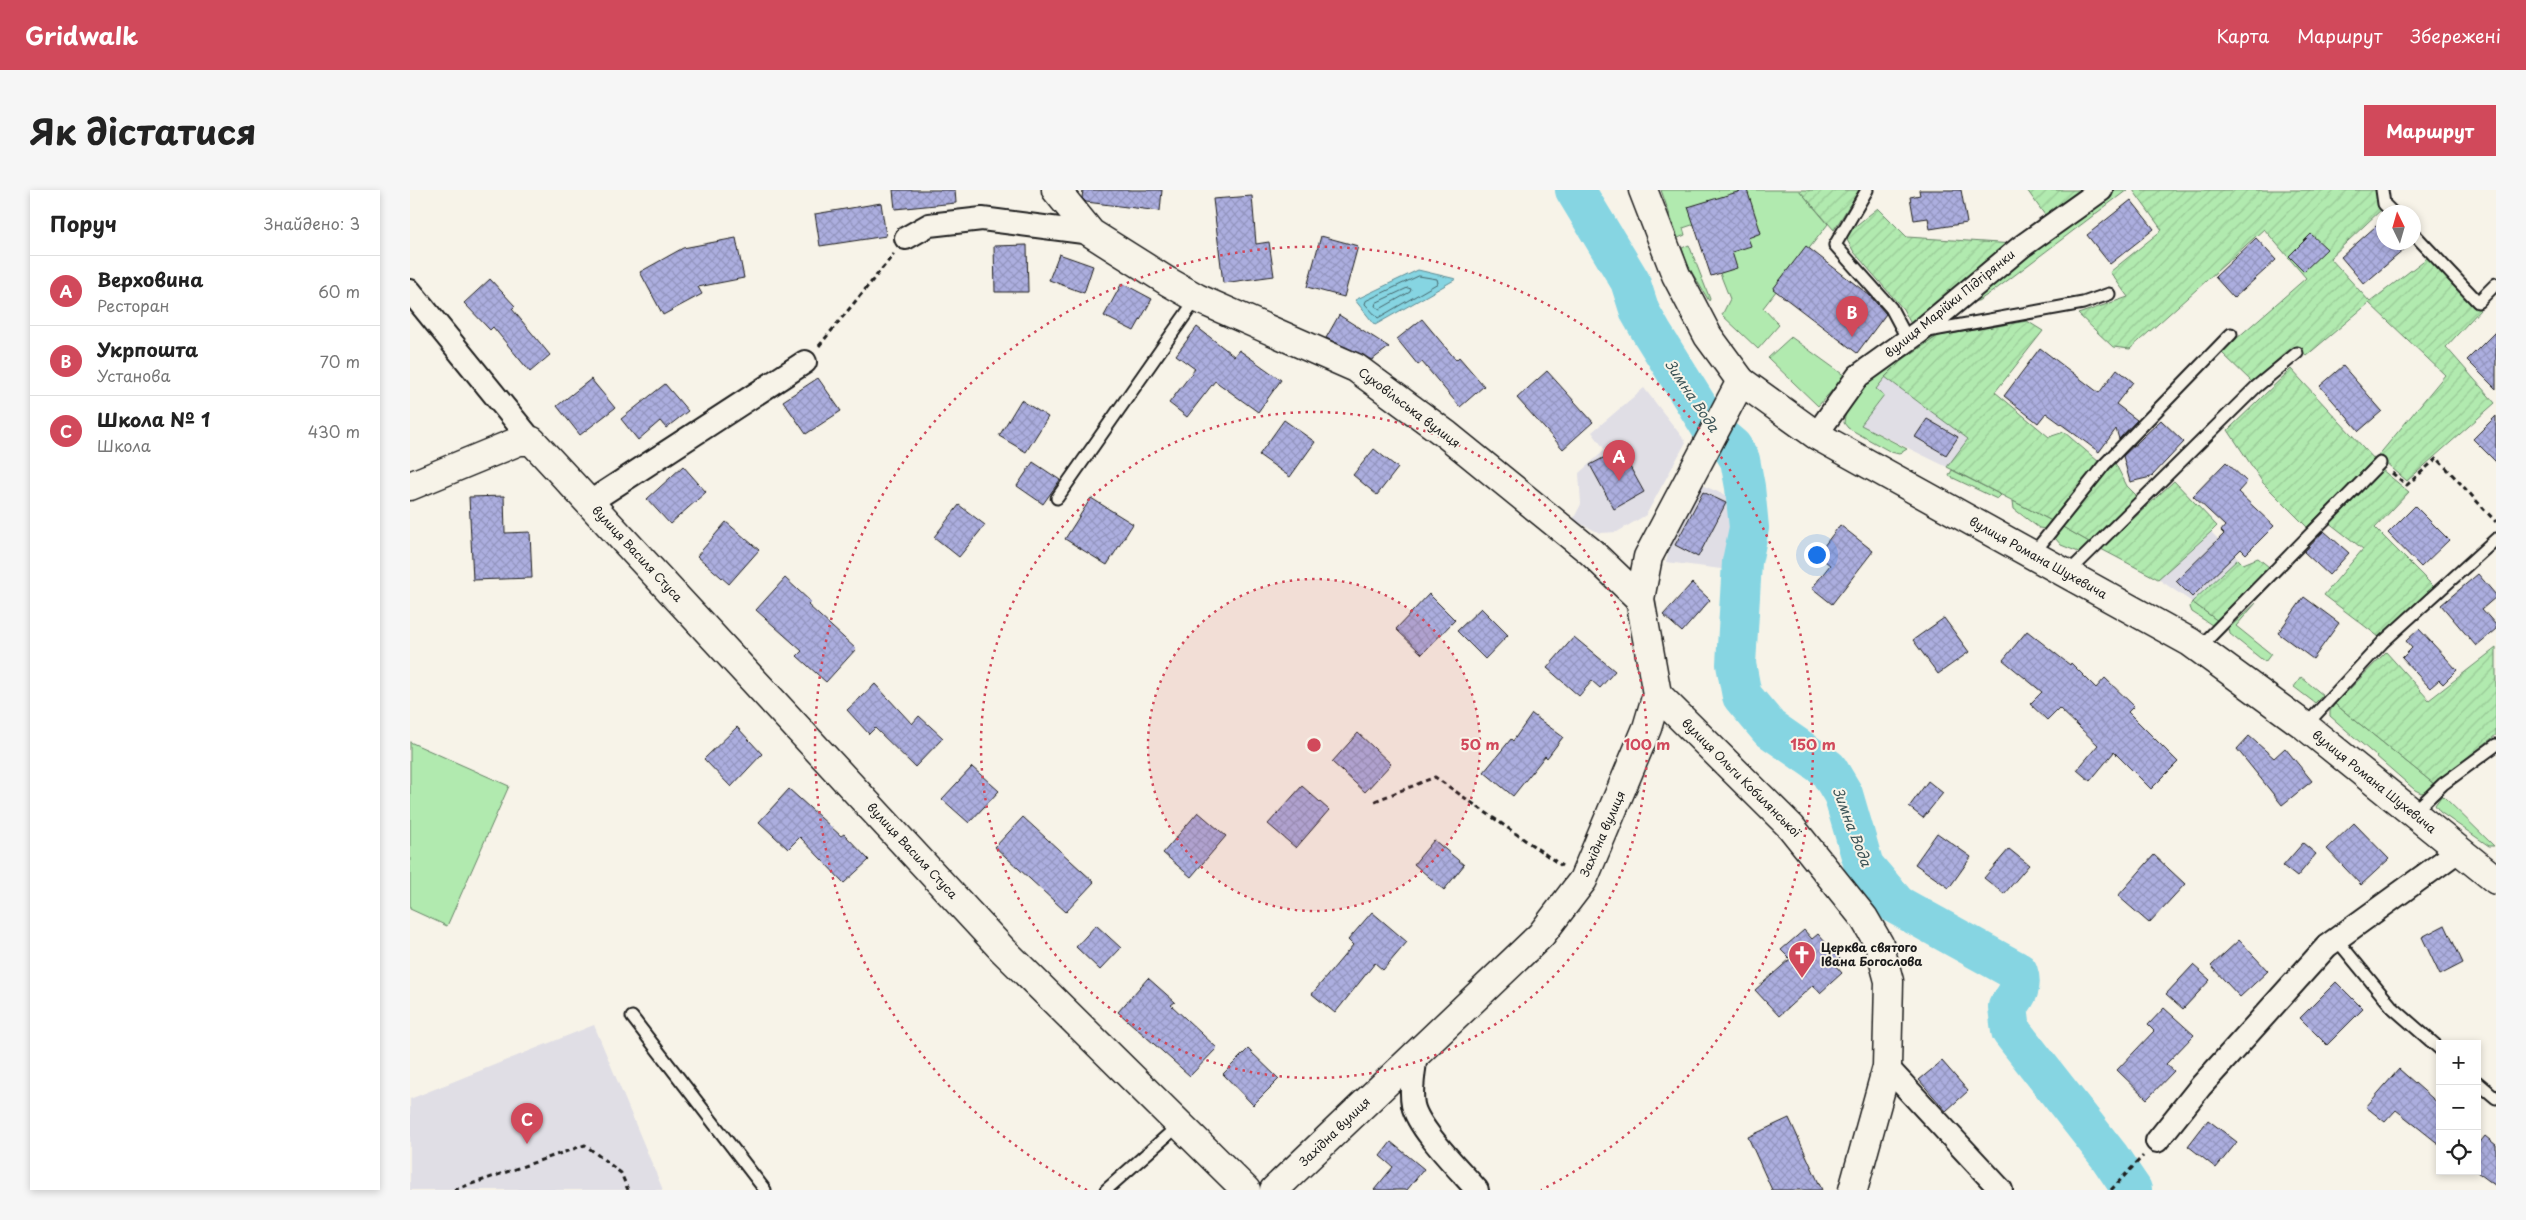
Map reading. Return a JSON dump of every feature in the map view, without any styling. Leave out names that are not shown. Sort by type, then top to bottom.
[{"type":"street","name":"Суховільська вулиця","points":[[1056,190],[1091,233],[1197,298],[1356,368],[1462,448],[1591,552],[1640,599]]},
{"type":"street","name":"вулиця Романа Шухевича","points":[[1643,190],[1676,275],[1708,336],[1741,381],[1816,435],[2199,648],[2305,726],[2458,851],[2491,873]]},
{"type":"street","name":"вулиця Марійки Підгірянки","points":[[1816,435],[1858,376],[1913,336],[2021,247],[2101,190]]},
{"type":"street","points":[[906,238],[929,225],[982,219],[1091,233]]},
{"type":"street","name":"вулиця Василя Стуса","points":[[410,291],[532,441],[1002,949],[1246,1190]]},
{"type":"street","name":"вулиця Василя Стуса","points":[[590,502],[805,362]]},
{"type":"street","name":"Західна вулиця","points":[[1274,1190],[1541,935],[1583,880],[1647,728],[1657,694],[1640,599],[1648,557],[1741,381]]},
{"type":"street","points":[[410,486],[519,441],[532,441]]},
{"type":"street","name":"вулиця Ольги Кобилянської","points":[[1657,694],[1791,827],[1864,918],[1879,944],[1889,981],[1887,1067],[1853,1190]]},
{"type":"street","points":[[2157,1141],[2201,1086],[2327,946],[2458,851]]},
{"type":"street","points":[[1416,1055],[1412,1090],[1413,1106],[1420,1122],[1477,1190]]},
{"type":"street","points":[[1887,1067],[2001,1190]]},
{"type":"lane","points":[[1868,190],[1834,245],[1891,308],[1913,336],[2083,303],[2108,294]]},
{"type":"lane","points":[[2382,190],[2385,205]]},
{"type":"lane","points":[[2421,241],[2478,302],[2496,284]]},
{"type":"lane","points":[[1057,498],[1197,298]]},
{"type":"lane","points":[[2032,555],[2104,465],[2231,334]]},
{"type":"lane","points":[[2067,574],[2256,387],[2297,353]]},
{"type":"lane","points":[[2199,648],[2380,463]]},
{"type":"lane","points":[[2305,726],[2383,642],[2496,539]]},
{"type":"lane","points":[[2413,813],[2443,784],[2496,745]]},
{"type":"lane","points":[[2337,940],[2392,1007],[2436,1046]]},
{"type":"lane","points":[[632,1017],[765,1190]]},
{"type":"lane","points":[[2481,1085],[2496,1098]]},
{"type":"lane","points":[[1106,1190],[1180,1124]]},
{"type":"path","points":[[805,362],[906,238]]},
{"type":"path","points":[[2380,463],[2407,485],[2437,458],[2496,522]]},
{"type":"path","points":[[1375,801],[1434,777],[1583,880]]},
{"type":"path","points":[[2111,1190],[2157,1141]]},
{"type":"path","points":[[454,1190],[585,1145],[621,1173],[628,1190]]},
{"type":"shaded area","points":[[1885,377],[1969,439],[1947,467],[1861,425],[1883,395],[1875,389]]},
{"type":"shaded area","points":[[1644,388],[1686,442],[1646,515],[1617,532],[1600,533],[1573,520],[1581,504],[1579,473],[1605,450],[1592,432]]},
{"type":"shaded area","points":[[1697,483],[1739,501],[1729,570],[1666,562],[1672,535]]},
{"type":"shaded area","points":[[2211,532],[2238,559],[2192,602],[2158,579]]},
{"type":"shaded area","points":[[594,1025],[663,1190],[410,1190],[410,1099]]},
{"type":"green space","points":[[1661,190],[1799,190],[1828,224],[1763,308],[1779,325],[1758,349],[1722,315],[1730,299],[1717,266],[1728,213],[1683,228],[1685,235],[1678,238]]},
{"type":"green space","points":[[1799,190],[1859,190],[1834,230]]},
{"type":"green space","points":[[2027,190],[2085,190],[2047,218]]},
{"type":"green space","points":[[2115,190],[2127,190],[1995,290],[1978,301],[1971,301],[2028,254]]},
{"type":"green space","points":[[2133,190],[2376,190],[2382,205],[2376,205],[2376,215],[2330,258],[2370,302],[2427,258],[2480,310],[2446,347],[2495,403],[2407,481],[2378,456],[2445,375],[2369,303],[2306,356],[2295,347],[2252,382],[2221,352],[2306,278],[2264,229],[2130,349],[2113,347],[2078,314],[2128,297],[2110,272],[2162,230]]},
{"type":"green space","points":[[1878,208],[1907,237],[2014,244],[1911,324],[1903,309],[1854,252],[1847,240],[1848,232]]},
{"type":"green space","points":[[1689,245],[1710,299],[1709,301],[1687,264],[1682,248]]},
{"type":"green space","points":[[2027,321],[2043,331],[1995,392],[2049,437],[2064,432],[2099,462],[2052,521],[1947,467],[1968,439],[1885,377],[1902,360],[1938,336]]},
{"type":"green space","points":[[1938,336],[1905,360],[1876,389],[1884,395],[1861,425],[1907,449],[1899,454],[1891,452],[1848,428],[1844,423],[1846,414],[1858,394],[1867,384],[1903,353]]},
{"type":"green space","points":[[1791,337],[1845,376],[1818,406],[1768,358]]},
{"type":"green space","points":[[2291,369],[2375,460],[2307,527],[2263,483],[2228,430]]},
{"type":"green space","points":[[2114,461],[2127,486],[2138,497],[2091,543],[2061,526]]},
{"type":"green space","points":[[2381,469],[2409,492],[2375,528],[2434,587],[2379,637],[2324,595],[2363,549],[2328,522]]},
{"type":"green space","points":[[1952,470],[2001,495],[1997,499],[1949,476]]},
{"type":"green space","points":[[2174,481],[2217,526],[2211,532],[2158,579],[2101,549]]},
{"type":"green space","points":[[2013,501],[2052,521],[2045,529],[2039,528],[2014,509]]},
{"type":"green space","points":[[2061,526],[2091,543],[2081,553],[2061,545],[2055,538]]},
{"type":"green space","points":[[2258,558],[2269,567],[2218,621],[2192,602],[2238,559],[2243,564]]},
{"type":"green space","points":[[2192,602],[2218,621],[2212,625],[2192,612],[2190,607]]},
{"type":"green space","points":[[2256,603],[2236,626],[2271,654],[2265,662],[2230,634],[2229,628]]},
{"type":"green space","points":[[2496,648],[2496,735],[2434,784],[2335,704],[2386,652],[2429,700]]},
{"type":"green space","points":[[2301,677],[2323,695],[2315,703],[2294,687]]},
{"type":"green space","points":[[2335,704],[2434,784],[2428,791],[2421,793],[2415,790],[2330,716],[2330,711]]},
{"type":"green space","points":[[410,742],[509,786],[447,926],[410,909]]},
{"type":"green space","points":[[2442,795],[2494,846],[2489,846],[2440,812],[2435,805]]},
{"type":"water","points":[[1418,270],[1456,279],[1375,325],[1355,300]]},
{"type":"building","points":[[893,190],[955,190],[956,203],[895,209]]},
{"type":"building","points":[[1083,190],[1162,190],[1160,211],[1086,202],[1082,198]]},
{"type":"building","points":[[1747,190],[1761,233],[1748,238],[1751,246],[1732,252],[1737,268],[1711,276],[1688,207]]},
{"type":"building","points":[[1919,190],[1961,190],[1967,223],[1930,229],[1928,218],[1914,220],[1910,197],[1920,195]]},
{"type":"building","points":[[1252,196],[1256,244],[1269,242],[1274,276],[1223,283],[1213,199]]},
{"type":"building","points":[[2131,200],[2154,229],[2110,264],[2087,235]]},
{"type":"building","points":[[881,203],[886,236],[820,246],[815,214]]},
{"type":"building","points":[[2376,226],[2376,250],[2404,250],[2364,284],[2341,257]]},
{"type":"building","points":[[2311,234],[2327,249],[2304,271],[2289,256]]},
{"type":"building","points":[[1321,236],[1358,246],[1344,297],[1307,287]]},
{"type":"building","points":[[736,238],[744,278],[698,287],[702,294],[663,315],[640,272],[683,248]]},
{"type":"building","points":[[2256,238],[2276,260],[2234,298],[2215,277]]},
{"type":"building","points":[[1027,245],[1028,292],[995,292],[994,246]]},
{"type":"building","points":[[1806,246],[1869,295],[1886,314],[1857,353],[1773,289]]},
{"type":"building","points":[[1059,254],[1093,266],[1084,293],[1049,280]]},
{"type":"building","points":[[490,279],[515,306],[512,309],[550,355],[530,372],[493,327],[490,330],[464,303]]},
{"type":"building","points":[[1122,283],[1152,299],[1134,331],[1104,316]]},
{"type":"building","points":[[1339,315],[1389,347],[1372,360],[1326,338]]},
{"type":"building","points":[[1422,319],[1456,360],[1459,357],[1484,386],[1460,407],[1422,362],[1418,365],[1397,339]]},
{"type":"building","points":[[1197,327],[1234,356],[1239,350],[1281,380],[1258,412],[1215,381],[1187,417],[1169,403],[1195,369],[1176,355]]},
{"type":"building","points":[[2496,331],[2496,389],[2467,360]]},
{"type":"building","points":[[2040,348],[2099,393],[2117,369],[2133,382],[2116,404],[2137,420],[2119,439],[2116,429],[2099,452],[2046,413],[2038,423],[2004,396]]},
{"type":"building","points":[[2343,366],[2382,411],[2359,431],[2320,386]]},
{"type":"building","points":[[1547,371],[1593,422],[1563,449],[1517,398]]},
{"type":"building","points":[[818,378],[841,411],[806,434],[783,401]]},
{"type":"building","points":[[591,379],[615,408],[580,435],[557,406]]},
{"type":"building","points":[[665,384],[688,411],[666,428],[660,421],[638,440],[621,419]]},
{"type":"building","points":[[1021,400],[1048,417],[1026,452],[999,436]]},
{"type":"building","points":[[2496,416],[2496,462],[2473,439]]},
{"type":"building","points":[[1927,419],[1958,437],[1946,455],[1915,437]]},
{"type":"building","points":[[1284,420],[1315,442],[1290,477],[1259,455]]},
{"type":"building","points":[[2161,420],[2184,442],[2151,477],[2130,482],[2123,456]]},
{"type":"building","points":[[1374,449],[1398,468],[1377,495],[1353,475]]},
{"type":"building","points":[[1620,449],[1644,492],[1614,509],[1590,465]]},
{"type":"building","points":[[1033,462],[1060,480],[1043,504],[1017,486]]},
{"type":"building","points":[[2226,462],[2247,482],[2238,492],[2274,526],[2246,554],[2241,549],[2192,597],[2176,581],[2224,534],[2221,531],[2225,526],[2193,496]]},
{"type":"building","points":[[683,466],[706,492],[670,524],[647,499]]},
{"type":"building","points":[[1703,492],[1726,503],[1698,557],[1675,545]]},
{"type":"building","points":[[504,496],[505,533],[530,532],[532,578],[473,580],[469,497]]},
{"type":"building","points":[[1091,498],[1133,524],[1107,565],[1065,539]]},
{"type":"building","points":[[959,505],[985,525],[959,557],[934,537]]},
{"type":"building","points":[[2415,506],[2449,540],[2421,567],[2388,533]]},
{"type":"building","points":[[726,522],[759,550],[729,584],[697,556]]},
{"type":"building","points":[[1840,525],[1873,551],[1832,604],[1812,588],[1830,565],[1817,555]]},
{"type":"building","points":[[2324,531],[2349,553],[2329,575],[2304,552]]},
{"type":"building","points":[[2478,574],[2496,595],[2482,609],[2496,625],[2496,629],[2476,646],[2441,605]]},
{"type":"building","points":[[785,578],[811,602],[808,605],[856,649],[826,682],[797,656],[802,651],[756,610]]},
{"type":"building","points":[[1692,583],[1710,600],[1682,632],[1663,615]]},
{"type":"building","points":[[1429,594],[1455,620],[1422,654],[1396,629]]},
{"type":"building","points":[[2304,597],[2339,623],[2313,659],[2278,633]]},
{"type":"building","points":[[1481,608],[1508,635],[1485,659],[1457,631]]},
{"type":"building","points":[[1944,618],[1969,652],[1938,674],[1913,640]]},
{"type":"building","points":[[2419,629],[2457,670],[2443,684],[2439,680],[2430,688],[2402,658],[2412,648],[2406,641]]},
{"type":"building","points":[[2027,631],[2070,665],[2071,663],[2096,688],[2105,678],[2134,706],[2128,712],[2178,762],[2151,789],[2114,752],[2090,781],[2077,770],[2098,745],[2059,708],[2047,720],[2030,704],[2042,692],[2003,660]]},
{"type":"building","points":[[1574,637],[1615,671],[1600,688],[1592,681],[1579,696],[1547,668]]},
{"type":"building","points":[[875,684],[912,724],[919,716],[943,738],[915,767],[875,728],[869,734],[847,710]]},
{"type":"building","points":[[1532,714],[1563,737],[1513,796],[1484,772],[1511,739],[1513,741]]},
{"type":"building","points":[[737,727],[762,754],[731,787],[704,759]]},
{"type":"building","points":[[1358,733],[1391,764],[1365,792],[1332,762]]},
{"type":"building","points":[[2249,736],[2274,758],[2285,748],[2312,781],[2282,805],[2237,749]]},
{"type":"building","points":[[972,767],[999,791],[969,823],[942,799]]},
{"type":"building","points":[[1928,781],[1943,793],[1923,818],[1909,807]]},
{"type":"building","points":[[1302,786],[1329,810],[1296,848],[1268,824]]},
{"type":"building","points":[[789,789],[841,836],[844,834],[869,860],[844,883],[800,837],[788,849],[759,822]]},
{"type":"building","points":[[1198,812],[1226,836],[1191,877],[1163,853]]},
{"type":"building","points":[[1023,817],[1094,882],[1066,912],[995,847]]},
{"type":"building","points":[[2354,823],[2389,859],[2361,885],[2327,849]]},
{"type":"building","points":[[1937,833],[1971,857],[1949,888],[1915,864]]},
{"type":"building","points":[[1434,840],[1464,865],[1444,890],[1414,864]]},
{"type":"building","points":[[2303,843],[2316,854],[2297,877],[2283,866]]},
{"type":"building","points":[[2009,849],[2029,865],[2004,894],[1984,878]]},
{"type":"building","points":[[2154,855],[2185,884],[2149,923],[2118,896]]},
{"type":"building","points":[[1372,912],[1407,942],[1383,970],[1375,963],[1335,1013],[1312,994],[1353,945],[1348,940]]},
{"type":"building","points":[[1096,925],[1121,948],[1100,970],[1076,947]]},
{"type":"building","points":[[2445,925],[2463,963],[2440,975],[2422,937]]},
{"type":"building","name":"Церква святого Івана Богослова","points":[[1804,930],[1812,939],[1818,934],[1841,960],[1835,965],[1842,973],[1820,993],[1813,985],[1779,1016],[1755,990],[1790,959],[1781,950]]},
{"type":"building","points":[[2239,940],[2268,971],[2240,997],[2211,966]]},
{"type":"building","points":[[2193,965],[2210,980],[2183,1009],[2166,994]]},
{"type":"building","points":[[1148,978],[1175,1002],[1171,1005],[1217,1048],[1190,1076],[1118,1012]]},
{"type":"building","points":[[2336,982],[2363,1009],[2327,1045],[2300,1018]]},
{"type":"building","points":[[2164,1008],[2194,1035],[2166,1064],[2174,1071],[2147,1099],[2117,1070],[2154,1031],[2148,1025]]},
{"type":"building","points":[[1248,1049],[1279,1079],[1253,1105],[1223,1074]]},
{"type":"building","points":[[1942,1061],[1968,1091],[1946,1111],[1919,1080]]},
{"type":"building","points":[[2399,1069],[2436,1101],[2436,1142],[2396,1110],[2385,1122],[2366,1107]]},
{"type":"building","points":[[1789,1118],[1822,1190],[1772,1190],[1748,1137]]},
{"type":"building","points":[[2208,1120],[2237,1142],[2216,1168],[2188,1146]]},
{"type":"building","points":[[2485,1136],[2496,1145],[2496,1186],[2481,1175],[2481,1141]]},
{"type":"building","points":[[1391,1142],[1424,1169],[1407,1190],[1374,1190],[1393,1167],[1380,1156]]},
{"type":"waterway","name":"Зимна Вода","points":[[1575,190],[1630,281],[1640,312],[1652,333],[1713,431],[1732,447],[1740,460],[1749,528],[1742,562],[1736,664],[1742,696],[1769,728],[1828,769],[1843,794],[1864,866],[1897,905],[2018,972],[2020,982],[2018,991],[2008,1007],[2011,1031],[2109,1156],[2132,1190]]},
{"type":"place","name":"Укрпошта","points":[[1852,337]]},
{"type":"place","name":"Верховина","points":[[1619,481]]},
{"type":"place","name":"Церква святого Івана Богослова","points":[[1802,979]]},
{"type":"place","name":"Школа № 1","points":[[527,1144]]}]
